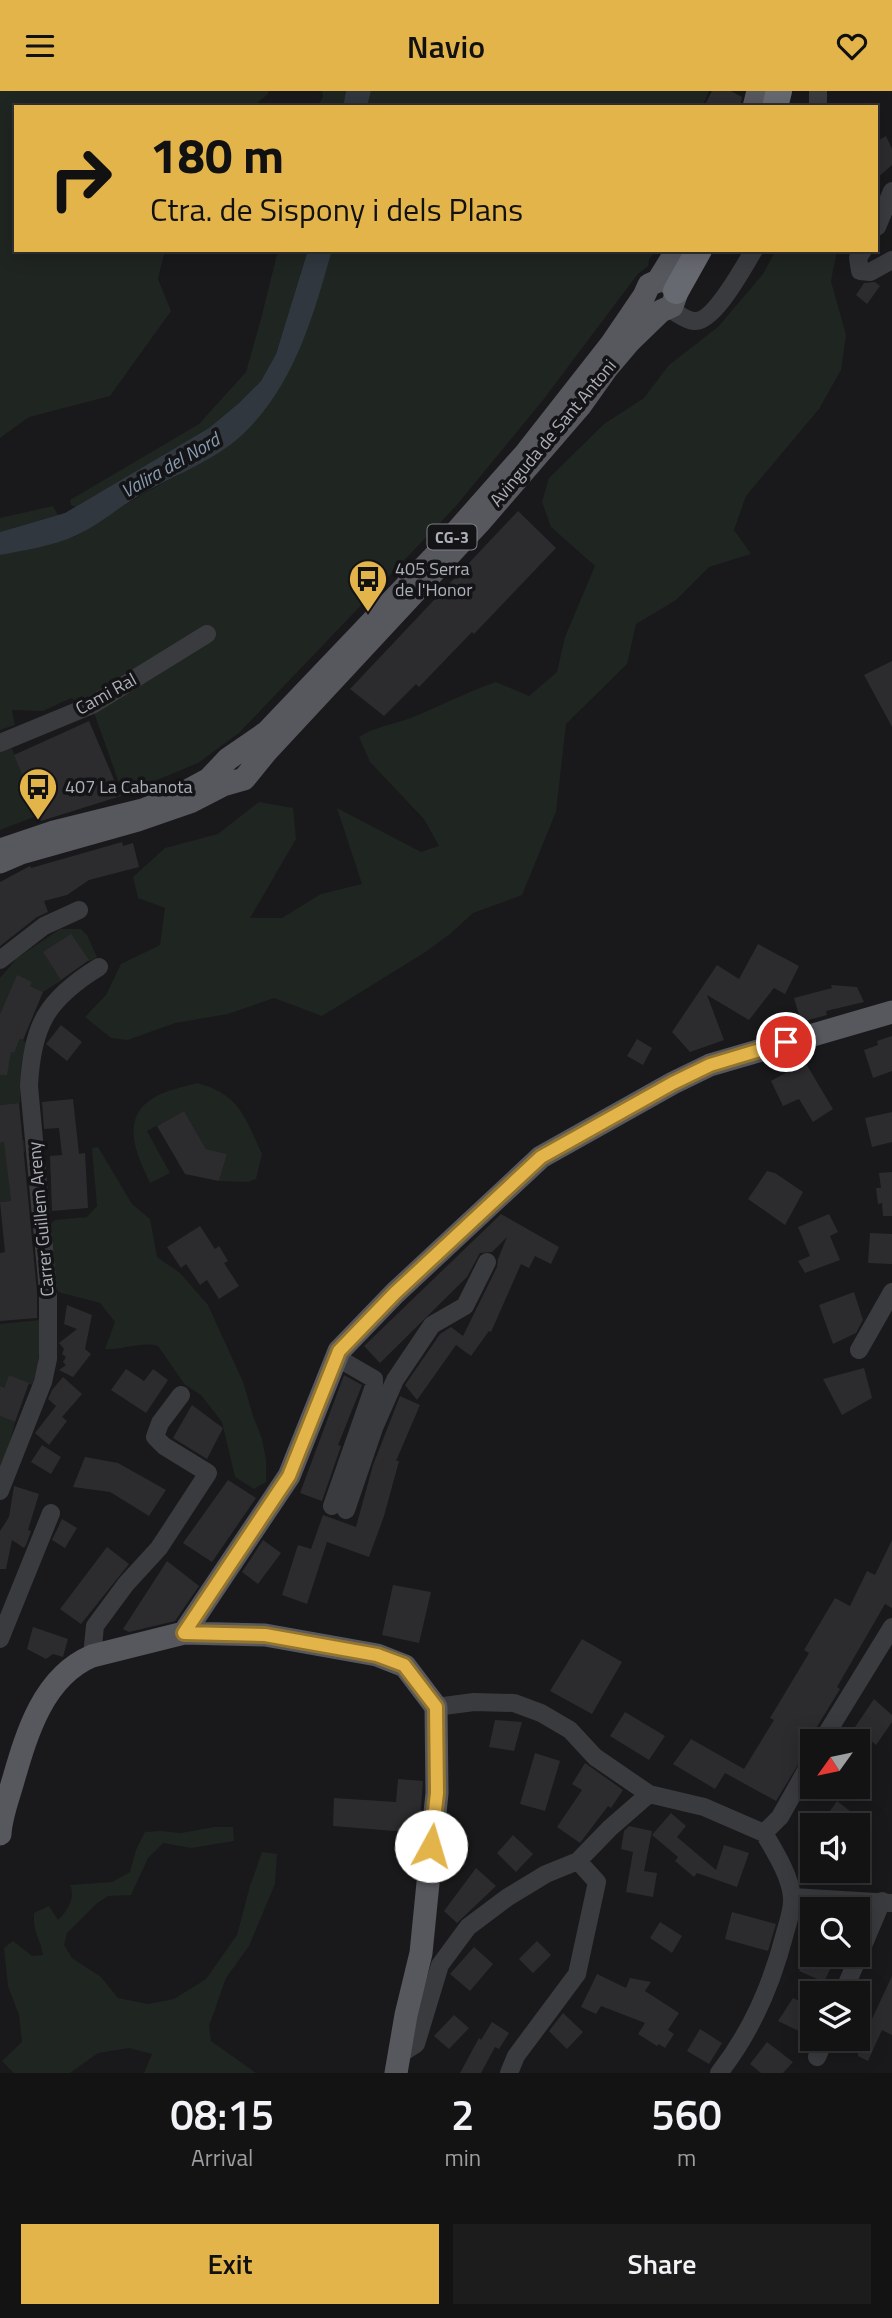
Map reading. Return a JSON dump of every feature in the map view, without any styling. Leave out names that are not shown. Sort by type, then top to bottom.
[{"type":"highway","name":"Avinguda de Sant Antoni","points":[[662,297],[681,278],[698,252]]},
{"type":"main road","name":"Avinguda de Sant Antoni","points":[[237,768],[479,523],[580,406],[662,297],[676,252]]},
{"type":"main road","name":"CG-3","points":[[0,850],[30,839],[143,810],[237,768]]},
{"type":"main road","name":"CG-3","points":[[0,862],[190,802],[223,785],[237,768]]},
{"type":"main road","points":[[184,1633],[289,1476],[340,1351],[395,1293],[541,1157],[710,1065],[892,1011]]},
{"type":"main road","points":[[0,1834],[20,1755],[45,1699],[66,1671],[92,1656],[184,1633],[265,1635],[377,1655],[404,1665],[436,1707],[437,1793],[421,1953],[398,2064]]},
{"type":"street","points":[[878,225],[892,191]]},
{"type":"street","points":[[662,297],[691,321],[705,319],[717,308],[753,252]]},
{"type":"street","points":[[862,252],[857,266],[860,271],[870,272],[892,260]]},
{"type":"street","name":"Cami Ral","points":[[0,743],[92,705],[207,634]]},
{"type":"street","points":[[0,960],[44,926],[79,910]]},
{"type":"street","name":"Carrer Guillem Areny","points":[[0,1490],[43,1382],[48,1359],[48,1291],[29,1086],[30,1061],[34,1040],[46,1013],[63,992],[99,967]]},
{"type":"street","points":[[340,1351],[373,1379],[374,1386],[339,1508],[395,1380],[432,1325],[466,1306],[487,1262]]},
{"type":"street","points":[[859,1350],[892,1292]]},
{"type":"street","points":[[340,1351],[395,1380]]},
{"type":"street","points":[[92,1656],[95,1626],[126,1584],[159,1548],[208,1473],[164,1446],[155,1437],[160,1423],[181,1395]]},
{"type":"street","points":[[0,1639],[51,1513]]},
{"type":"street","points":[[829,1729],[892,1627]]},
{"type":"street","points":[[436,1707],[474,1702],[514,1703],[541,1713],[570,1730],[595,1757],[649,1794],[704,1807],[764,1833],[777,1855],[793,1897],[790,1916],[777,1965],[756,2016],[741,2043],[719,2073]]},
{"type":"street","points":[[764,1833],[780,1817],[800,1781]]},
{"type":"street","points":[[398,2064],[416,2044],[440,1965],[468,1927],[508,1897],[546,1874],[578,1861],[649,1794]]},
{"type":"street","points":[[509,2073],[516,2056],[577,1974],[597,1882],[578,1861]]},
{"type":"street","points":[[793,1897],[887,1902],[850,1981]]},
{"type":"street","points":[[817,2057],[820,2051]]},
{"type":"shaded area","points":[[0,91],[269,91],[254,105],[14,105],[14,252],[165,252],[158,279],[171,311],[110,396],[29,417],[0,438]]},
{"type":"shaded area","points":[[322,91],[346,91],[343,105],[318,105],[323,97]]},
{"type":"shaded area","points":[[371,91],[709,91],[703,105],[368,105]]},
{"type":"shaded area","points":[[278,252],[307,252],[276,354],[261,381],[209,428],[75,507],[71,505],[70,500],[199,424],[246,372]]},
{"type":"shaded area","points":[[331,252],[655,252],[648,266],[637,275],[543,400],[456,506],[239,733],[198,763],[123,794],[93,710],[71,698],[43,711],[12,710],[15,725],[0,730],[0,555],[76,536],[143,494],[207,459],[306,331]]},
{"type":"shaded area","points":[[775,252],[837,252],[831,281],[846,335],[841,370],[819,409],[746,496],[734,530],[751,554],[709,567],[676,600],[636,624],[627,664],[566,724],[556,812],[522,895],[473,913],[424,953],[322,1016],[274,998],[228,1014],[175,1023],[128,1040],[111,1038],[85,1017],[106,995],[121,964],[160,945],[165,908],[138,898],[133,877],[165,848],[218,834],[259,802],[293,808],[296,839],[250,918],[282,918],[321,894],[362,884],[337,808],[421,852],[439,846],[424,819],[370,762],[359,737],[496,682],[529,696],[557,672],[565,637],[595,566],[551,527],[542,502],[549,478],[604,424],[644,398],[669,365],[718,327],[763,274]]},
{"type":"shaded area","points":[[53,506],[58,515],[0,532],[0,518]]},
{"type":"shaded area","points":[[11,746],[39,815],[0,830],[0,748]]},
{"type":"shaded area","points":[[60,929],[81,929],[87,935],[97,957],[90,961],[44,953],[62,980],[43,992],[30,986],[31,982],[17,976],[0,1014],[0,978],[17,958]]},
{"type":"shaded area","points":[[20,1039],[26,1042],[21,1066],[20,1103],[0,1105],[0,1062],[11,1052],[14,1053]]},
{"type":"shaded area","points":[[197,1083],[223,1094],[239,1109],[262,1154],[256,1179],[248,1182],[219,1181],[227,1154],[206,1149],[184,1111],[147,1131],[170,1173],[150,1183],[136,1148],[134,1125],[137,1115],[144,1105],[155,1097]]},
{"type":"shaded area","points":[[24,1140],[25,1152],[6,1154],[11,1201],[0,1202],[0,1143]]},
{"type":"shaded area","points":[[98,1147],[132,1204],[150,1219],[157,1257],[180,1273],[208,1305],[243,1382],[262,1439],[266,1482],[254,1489],[235,1477],[222,1422],[201,1395],[185,1385],[158,1346],[105,1349],[115,1322],[100,1303],[58,1292],[49,1243],[50,1225],[55,1220],[87,1217],[97,1206],[92,1148]]},
{"type":"shaded area","points":[[41,1320],[38,1369],[32,1385],[9,1375],[4,1388],[0,1388],[0,1324]]},
{"type":"shaded area","points":[[0,1416],[15,1422],[0,1468]]},
{"type":"shaded area","points":[[214,1827],[233,1827],[234,1841],[191,1848],[163,1843],[148,1858],[131,1895],[108,1896],[96,1904],[67,1933],[64,1945],[72,1958],[101,1977],[118,1998],[148,2004],[174,1999],[206,1979],[237,1935],[262,1852],[277,1854],[275,1884],[249,1946],[226,1978],[209,2026],[211,2041],[256,2073],[144,2073],[152,2054],[129,2048],[98,2053],[70,2073],[14,2073],[2,2061],[22,2042],[19,2015],[8,1986],[4,1948],[13,1941],[32,1956],[43,1955],[34,1913],[49,1906],[58,1920],[70,1904],[70,1885],[112,1882],[130,1872],[136,1850],[145,1832],[181,1833]]},
{"type":"water","points":[[346,91],[371,91],[368,105],[343,105]]},
{"type":"water","name":"Valira del Nord","points":[[307,252],[331,252],[309,325],[288,373],[260,416],[242,435],[208,459],[145,492],[77,535],[49,545],[0,555],[0,532],[65,513],[209,428],[261,381],[276,354]]},
{"type":"building","points":[[712,91],[731,91],[742,97],[740,105],[705,105]]},
{"type":"building","points":[[886,136],[892,149],[892,165],[878,177],[878,140]]},
{"type":"building","points":[[875,282],[880,286],[867,304],[856,295],[864,283]]},
{"type":"building","points":[[518,511],[556,548],[474,634],[472,632],[419,687],[416,684],[384,716],[350,689]]},
{"type":"building","points":[[892,661],[892,727],[864,675]]},
{"type":"building","points":[[89,721],[121,796],[41,821],[14,755]]},
{"type":"building","points":[[122,842],[123,846],[133,843],[139,867],[89,880],[67,895],[44,901],[48,912],[37,917],[0,946],[0,882],[30,866],[31,868]]},
{"type":"building","points":[[71,934],[89,960],[61,980],[43,952]]},
{"type":"building","points":[[758,944],[799,966],[785,994],[774,988],[749,1020],[707,995],[724,1040],[690,1052],[672,1032],[717,965],[739,979]]},
{"type":"building","points":[[17,975],[32,982],[30,986],[43,992],[23,1040],[20,1039],[14,1053],[11,1052],[7,1075],[0,1075],[0,1014]]},
{"type":"building","points":[[831,985],[857,987],[864,1002],[826,1011],[827,1015],[801,1022],[794,998],[832,988]]},
{"type":"building","points":[[61,1025],[82,1042],[67,1061],[46,1044]]},
{"type":"building","points":[[892,1036],[892,1071],[873,1078],[864,1050],[878,1045],[877,1041]]},
{"type":"building","points":[[637,1039],[652,1048],[643,1065],[627,1056]]},
{"type":"building","points":[[805,1062],[833,1109],[813,1122],[799,1099],[783,1106],[771,1081]]},
{"type":"building","points":[[73,1099],[79,1154],[85,1153],[88,1208],[52,1211],[50,1156],[62,1155],[59,1128],[44,1129],[42,1102]]},
{"type":"building","points":[[19,1103],[37,1292],[37,1318],[0,1321],[0,1253],[5,1252],[0,1202],[11,1201],[4,1142],[0,1143],[0,1105]]},
{"type":"building","points":[[184,1111],[206,1149],[227,1154],[219,1181],[185,1174],[157,1126]]},
{"type":"building","points":[[892,1112],[892,1142],[872,1147],[865,1118]]},
{"type":"building","points":[[767,1171],[775,1173],[803,1192],[785,1225],[748,1199]]},
{"type":"building","points":[[892,1172],[892,1216],[883,1216],[882,1203],[878,1204],[876,1188],[881,1188],[879,1173]]},
{"type":"building","points":[[501,1214],[559,1247],[551,1264],[535,1256],[529,1268],[521,1264],[491,1332],[489,1331],[471,1356],[456,1345],[417,1400],[405,1385],[440,1334],[451,1327],[463,1336],[497,1267],[507,1237],[492,1252],[480,1253],[467,1277],[380,1363],[364,1346]]},
{"type":"building","points":[[829,1214],[838,1232],[830,1236],[840,1260],[805,1273],[798,1261],[810,1256],[798,1227]]},
{"type":"building","points":[[200,1226],[215,1249],[219,1246],[228,1261],[224,1263],[239,1286],[219,1299],[207,1280],[200,1285],[186,1264],[181,1268],[167,1247]]},
{"type":"building","points":[[870,1233],[892,1234],[892,1264],[868,1263]]},
{"type":"building","points":[[854,1292],[863,1320],[856,1333],[833,1344],[819,1305]]},
{"type":"building","points":[[67,1305],[92,1315],[85,1349],[91,1354],[73,1377],[59,1370],[66,1365],[63,1362],[66,1357],[62,1354],[64,1349],[59,1343],[77,1329],[64,1324]]},
{"type":"building","points":[[864,1368],[872,1398],[842,1415],[823,1379]]},
{"type":"building","points":[[126,1369],[144,1381],[153,1369],[168,1380],[146,1413],[111,1390]]},
{"type":"building","points":[[9,1375],[29,1383],[15,1422],[0,1416],[0,1386],[4,1388]]},
{"type":"building","points":[[344,1375],[362,1385],[338,1445],[341,1446],[322,1501],[300,1493]]},
{"type":"building","points":[[63,1377],[82,1394],[62,1417],[67,1421],[49,1445],[35,1433],[56,1406],[48,1399]]},
{"type":"building","points":[[400,1396],[420,1405],[396,1461],[399,1461],[384,1516],[369,1557],[327,1542],[307,1604],[282,1595],[298,1545],[311,1549],[323,1515],[356,1527],[373,1465]]},
{"type":"building","points":[[192,1405],[223,1428],[207,1459],[173,1438]]},
{"type":"building","points":[[42,1445],[61,1457],[51,1474],[31,1462]]},
{"type":"building","points":[[85,1457],[118,1463],[166,1490],[149,1516],[110,1492],[73,1487]]},
{"type":"building","points":[[228,1480],[256,1498],[212,1562],[183,1543]]},
{"type":"building","points":[[14,1486],[39,1494],[26,1545],[24,1548],[12,1540],[6,1569],[0,1569],[0,1531],[9,1517]]},
{"type":"building","points":[[62,1519],[77,1528],[65,1548],[52,1540]]},
{"type":"building","points":[[263,1540],[281,1553],[258,1584],[242,1572]]},
{"type":"building","points":[[892,1540],[892,1608],[885,1604],[816,1729],[800,1729],[800,1762],[776,1801],[725,1773],[715,1789],[673,1764],[691,1739],[744,1769],[774,1720],[770,1718],[809,1653],[804,1650],[835,1598],[850,1606],[867,1571],[875,1575]]},
{"type":"building","points":[[107,1547],[129,1564],[81,1624],[60,1609]]},
{"type":"building","points":[[167,1561],[199,1586],[175,1621],[129,1632],[123,1629]]},
{"type":"building","points":[[393,1585],[431,1592],[419,1643],[382,1635]]},
{"type":"building","points":[[33,1627],[68,1639],[63,1657],[53,1654],[46,1659],[27,1649]]},
{"type":"building","points":[[582,1639],[622,1662],[592,1714],[550,1691]]},
{"type":"building","points":[[874,1699],[892,1715],[892,1722],[876,1745],[870,1740],[870,1729],[855,1727]]},
{"type":"building","points":[[625,1712],[665,1736],[649,1760],[610,1736]]},
{"type":"building","points":[[495,1720],[522,1722],[514,1751],[489,1747]]},
{"type":"building","points":[[535,1753],[560,1761],[545,1811],[520,1804]]},
{"type":"building","points":[[585,1763],[623,1790],[580,1843],[557,1827],[582,1790],[572,1784]]},
{"type":"building","points":[[398,1779],[423,1781],[419,1833],[333,1826],[334,1798],[396,1802]]},
{"type":"building","points":[[837,1801],[853,1813],[828,1813]]},
{"type":"building","points":[[671,1813],[686,1826],[677,1837],[716,1870],[724,1845],[749,1853],[737,1887],[697,1873],[694,1877],[675,1861],[678,1857],[652,1835]]},
{"type":"building","points":[[629,1826],[652,1831],[644,1871],[657,1873],[653,1897],[626,1892],[633,1852],[621,1849],[624,1831]]},
{"type":"building","points":[[513,1835],[533,1854],[516,1872],[497,1853]]},
{"type":"building","points":[[476,1868],[496,1886],[457,1923],[444,1911]]},
{"type":"building","points":[[732,1912],[776,1924],[768,1951],[725,1939]]},
{"type":"building","points":[[660,1922],[682,1936],[672,1953],[650,1938]]},
{"type":"building","points":[[537,1941],[551,1955],[533,1973],[519,1959]]},
{"type":"building","points":[[474,1947],[493,1964],[470,1991],[450,1974]]},
{"type":"building","points":[[801,1967],[831,1967],[824,1981],[799,1971]]},
{"type":"building","points":[[597,1974],[626,1988],[630,1978],[651,1982],[645,1991],[679,2013],[668,2030],[674,2034],[665,2048],[638,2034],[645,2023],[601,2006],[596,2014],[581,2007]]},
{"type":"building","points":[[892,1976],[892,2035],[882,2030],[868,2061],[858,2056],[858,2051],[870,2051],[870,2023]]},
{"type":"building","points":[[793,1998],[800,2001],[800,2032],[778,2021]]},
{"type":"building","points":[[563,2013],[583,2032],[567,2049],[549,2031]]},
{"type":"building","points":[[454,2015],[469,2028],[449,2049],[434,2036]]},
{"type":"building","points":[[492,2022],[509,2033],[499,2049],[495,2047],[481,2073],[460,2073],[479,2038],[481,2040]]},
{"type":"building","points":[[700,2029],[722,2043],[709,2064],[687,2051]]},
{"type":"building","points":[[767,2042],[793,2062],[783,2073],[761,2073],[750,2064]]},
{"type":"place","name":"405 Serra de l'Honor","points":[[368,613]]},
{"type":"place","name":"407 La Cabanota","points":[[38,821]]},
{"type":"route","points":[[431,1846],[437,1793],[436,1707],[404,1665],[377,1655],[265,1635],[184,1633],[289,1476],[339,1351],[395,1293],[541,1157],[710,1065],[786,1042]]}]
